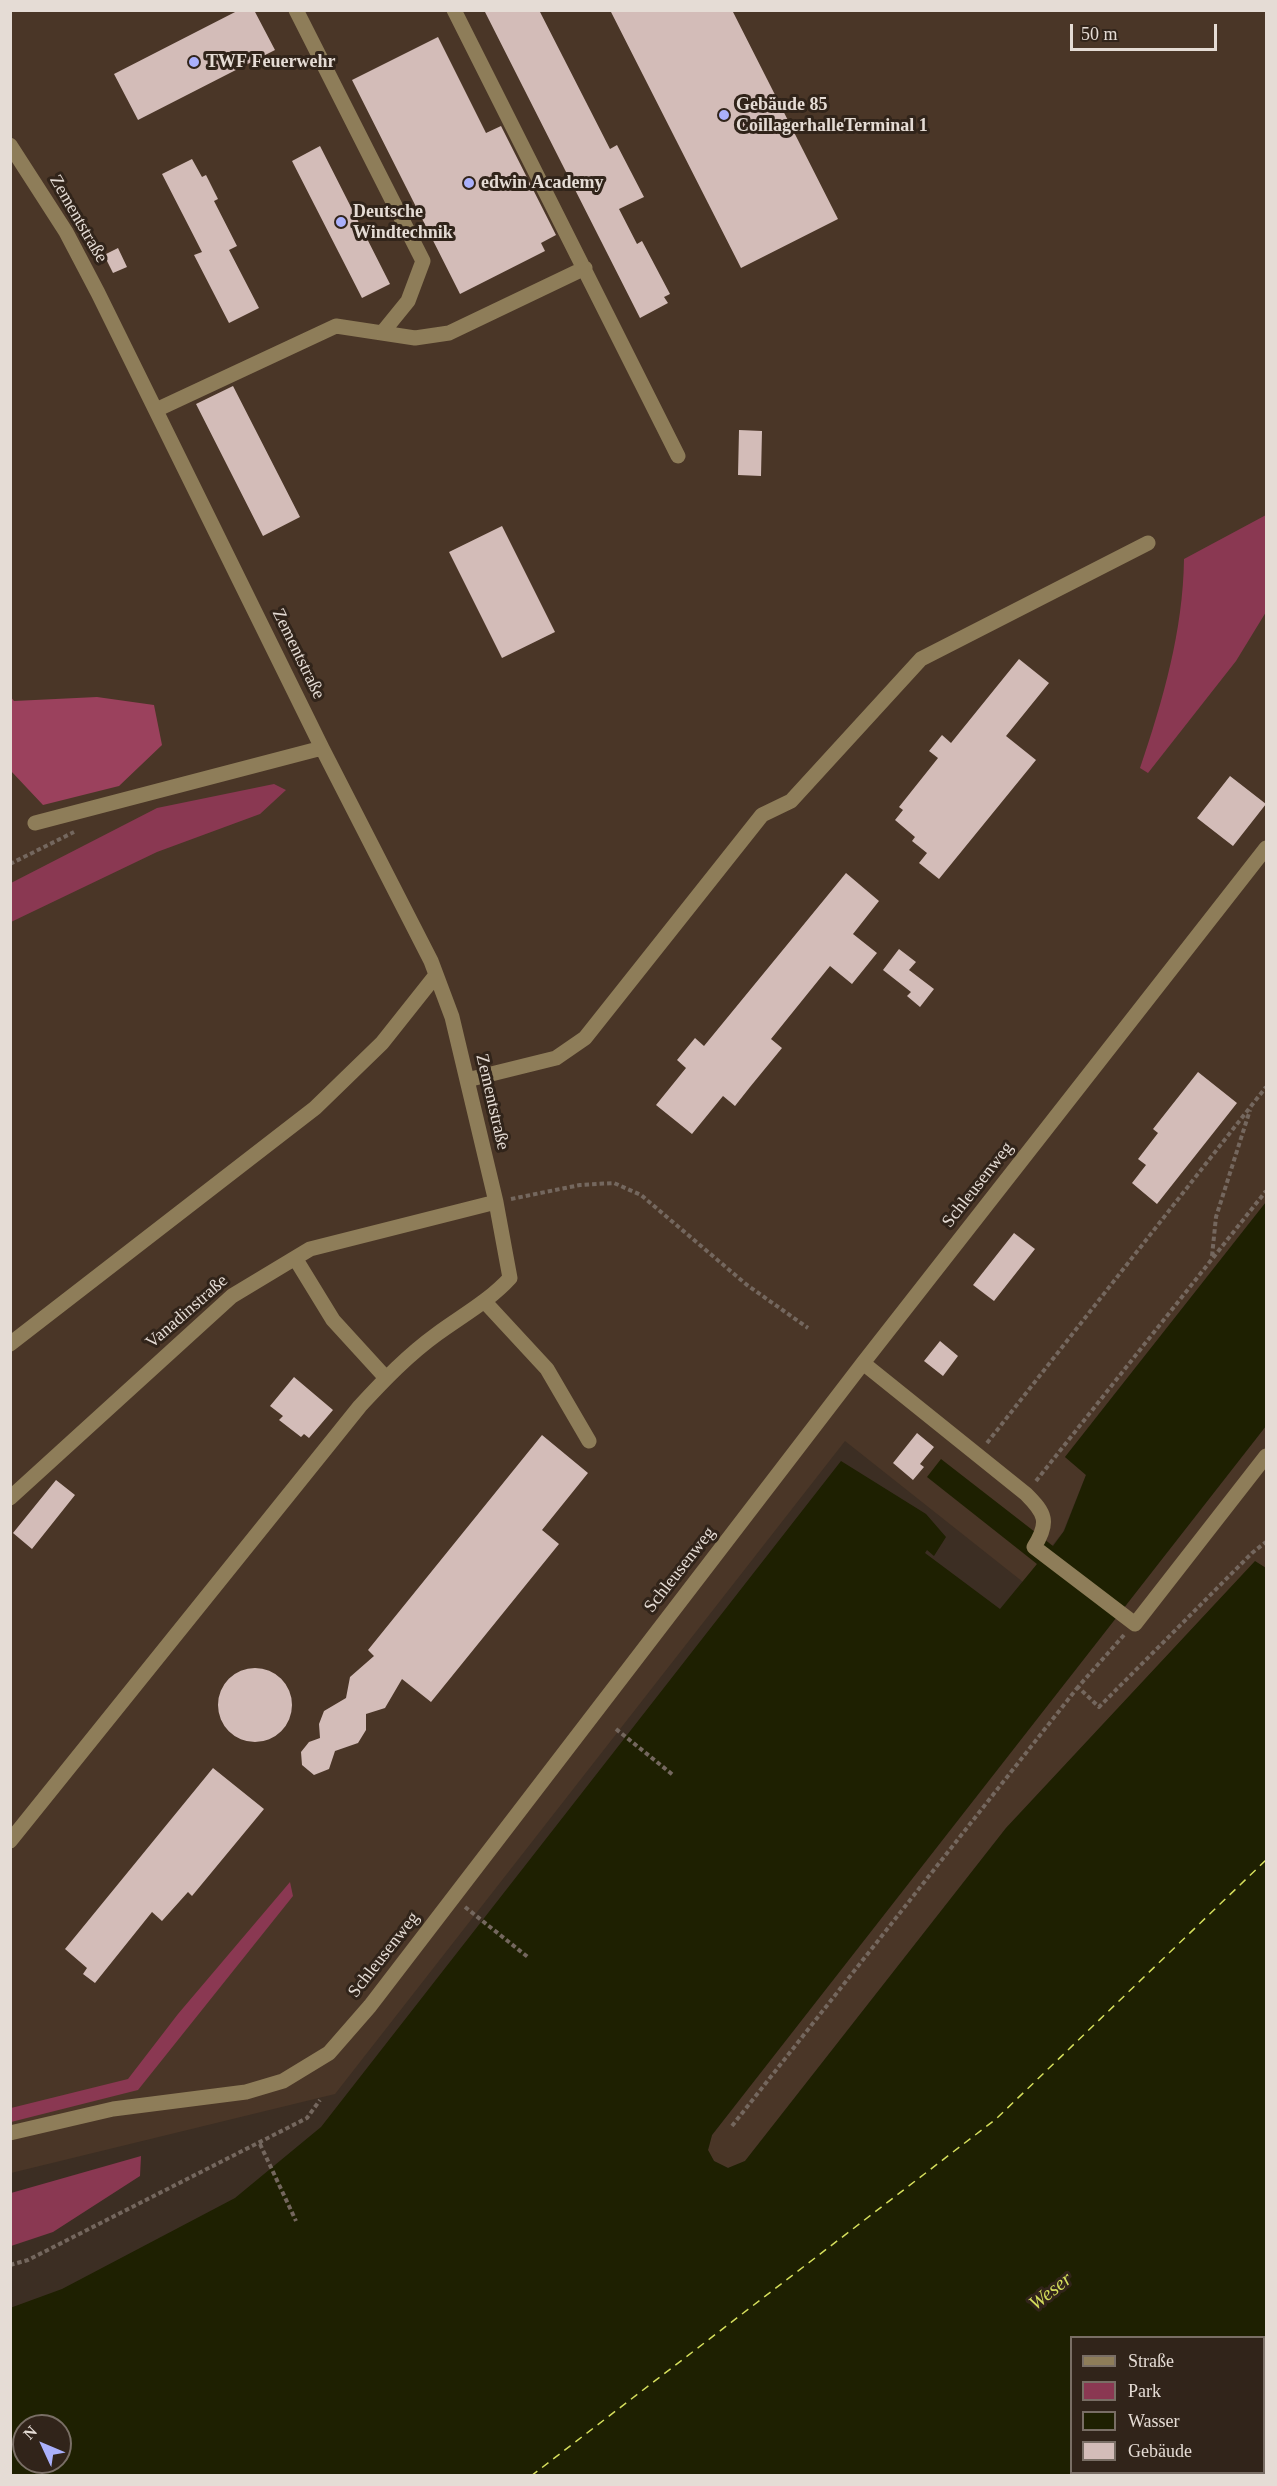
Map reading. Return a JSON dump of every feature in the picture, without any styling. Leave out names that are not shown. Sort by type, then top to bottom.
[{"type":"street","points":[[296,10],[423,261],[408,301],[382,333]]},
{"type":"street","points":[[454,10],[678,456]]},
{"type":"street","name":"Zementstraße","points":[[10,145],[66,232],[436,975],[452,1017],[496,1202],[510,1278],[485,1302]]},
{"type":"street","points":[[156,410],[336,326],[415,338],[449,333],[585,268]]},
{"type":"street","points":[[467,1080],[556,1058],[585,1038],[762,815],[791,801],[921,659],[1148,543]]},
{"type":"street","points":[[34,823],[322,748]]},
{"type":"street","name":"Schleusenweg","points":[[10,2133],[113,2109],[246,2092],[283,2082],[329,2053],[377,1996],[864,1363],[1266,848]]},
{"type":"street","points":[[10,1344],[315,1108],[382,1043],[436,975]]},
{"type":"street","name":"Vanadinstraße","points":[[10,1498],[232,1296],[310,1249],[496,1202]]},
{"type":"street","points":[[295,1258],[333,1320],[386,1378]]},
{"type":"street","points":[[10,1841],[360,1406],[386,1378],[436,1335],[485,1302],[547,1369],[590,1441]]},
{"type":"street","points":[[864,1363],[978,1454],[1042,1509],[1044,1524],[1041,1536],[1034,1547],[1135,1624],[1266,1456]]},
{"type":"path","points":[[978,1454],[1266,1087]]},
{"type":"path","points":[[1212,1258],[1216,1217],[1251,1106]]},
{"type":"path","points":[[496,1202],[580,1185],[614,1183],[641,1195],[747,1285],[808,1328]]},
{"type":"path","points":[[1026,1494],[1266,1191]]},
{"type":"path","points":[[1078,1687],[1099,1707],[1252,1553],[1266,1542]]},
{"type":"path","points":[[732,2127],[1078,1687],[1135,1624]]},
{"type":"path","points":[[616,1729],[673,1775]]},
{"type":"path","points":[[464,1907],[529,1958]]},
{"type":"path","points":[[10,2265],[28,2260],[307,2118],[320,2100]]},
{"type":"path","points":[[260,2144],[296,2221]]},
{"type":"shaded area","points":[[10,11],[1266,11],[1266,1202],[1065,1457],[1086,1475],[1063,1532],[1023,1582],[845,1441],[335,2094],[11,2173]]},
{"type":"shaded area","points":[[10,696],[14,701],[97,697],[154,705],[162,745],[119,786],[43,805],[11,771]]},
{"type":"shaded area","points":[[1266,1426],[1266,1568],[1255,1562],[1006,1828],[745,2161],[728,2168],[714,2161],[708,2150],[712,2135]]},
{"type":"green space","points":[[1266,515],[1266,612],[1236,661],[1148,773],[1140,768],[1176,639],[1184,559]]},
{"type":"green space","points":[[274,784],[286,790],[260,814],[157,852],[11,922],[11,883],[157,808]]},
{"type":"green space","points":[[290,1882],[293,1896],[138,2090],[11,2122],[11,2108],[128,2079],[178,2014]]},
{"type":"green space","points":[[141,2156],[140,2176],[53,2232],[11,2246],[11,2193]]},
{"type":"water","name":"Weser","points":[[1266,1202],[1266,1426],[712,2135],[708,2150],[714,2161],[728,2168],[745,2161],[1006,1828],[1255,1561],[1266,1568],[1266,2475],[11,2475],[10,2308],[62,2289],[235,2198],[321,2127],[841,1461],[926,1514],[946,1537],[934,1556],[927,1550],[925,1553],[1000,1609],[1037,1564],[927,1477],[941,1459],[1053,1546],[1064,1531],[1086,1475],[1065,1457]]},
{"type":"building","name":"TWF Feuerwehr","points":[[239,10],[254,10],[275,50],[138,120],[114,74]]},
{"type":"building","points":[[484,10],[539,10],[610,149],[617,145],[644,197],[619,209],[637,244],[642,241],[670,294],[664,297],[668,303],[640,318]]},
{"type":"building","name":"Gebäude 85 CoillagerhalleTerminal 1","points":[[610,10],[732,10],[838,219],[741,268]]},
{"type":"building","name":"edwin Academy","points":[[438,37],[486,133],[501,126],[556,235],[541,243],[545,251],[460,294],[352,80]]},
{"type":"building","name":"Deutsche Windtechnik","points":[[320,146],[390,284],[362,298],[292,161]]},
{"type":"building","points":[[192,159],[202,177],[206,175],[218,199],[214,201],[237,246],[229,250],[259,308],[229,323],[194,255],[202,252],[162,174]]},
{"type":"building","points":[[118,248],[127,267],[113,273],[104,255]]},
{"type":"building","points":[[233,386],[300,517],[263,536],[196,404]]},
{"type":"building","points":[[739,430],[762,431],[761,476],[738,475]]},
{"type":"building","points":[[502,526],[555,632],[502,658],[449,552]]},
{"type":"building","points":[[1019,659],[1049,683],[1006,736],[1036,760],[939,879],[919,863],[927,853],[912,841],[915,837],[895,820],[903,810],[899,807],[938,758],[929,751],[942,735],[951,743]]},
{"type":"building","points":[[1230,776],[1266,804],[1233,846],[1197,818]]},
{"type":"building","points":[[846,873],[879,901],[853,934],[877,953],[852,984],[830,966],[771,1039],[782,1048],[735,1106],[723,1096],[692,1134],[656,1105],[686,1068],[677,1060],[695,1038],[704,1046]]},
{"type":"building","points":[[899,949],[916,962],[909,970],[934,989],[920,1007],[907,996],[911,992],[883,970]]},
{"type":"building","points":[[1198,1072],[1237,1103],[1157,1204],[1132,1183],[1146,1165],[1138,1159],[1158,1133],[1153,1129]]},
{"type":"building","points":[[1014,1233],[1035,1249],[994,1301],[973,1285]]},
{"type":"building","points":[[940,1341],[958,1356],[943,1376],[924,1361]]},
{"type":"building","points":[[294,1377],[333,1410],[309,1438],[304,1434],[301,1437],[279,1420],[283,1416],[270,1406]]},
{"type":"building","points":[[917,1433],[934,1447],[920,1464],[924,1467],[913,1480],[893,1463]]},
{"type":"building","points":[[542,1435],[588,1473],[542,1530],[559,1544],[431,1702],[402,1679],[385,1708],[366,1714],[366,1730],[358,1743],[335,1751],[329,1769],[314,1775],[302,1765],[301,1752],[309,1742],[320,1738],[319,1724],[324,1711],[346,1698],[350,1677],[374,1656],[368,1650]]},
{"type":"building","points":[[56,1480],[75,1495],[32,1549],[13,1533]]},
{"type":"building","points":[[255,1668],[276,1674],[286,1684],[292,1705],[286,1726],[276,1736],[255,1742],[234,1736],[224,1726],[218,1705],[224,1684],[234,1674]]},
{"type":"building","points":[[213,1768],[264,1809],[192,1896],[188,1892],[162,1921],[152,1912],[95,1983],[83,1974],[87,1968],[65,1949]]},
{"type":"ferry route","points":[[531,2476],[996,2119],[1266,1860]]},
{"type":"place","name":"TWF Feuerwehr","points":[[194,62]]},
{"type":"place","name":"Gebäude 85 CoillagerhalleTerminal 1","points":[[724,115]]},
{"type":"place","name":"edwin Academy","points":[[469,183]]},
{"type":"place","name":"Deutsche Windtechnik","points":[[341,222]]}]
